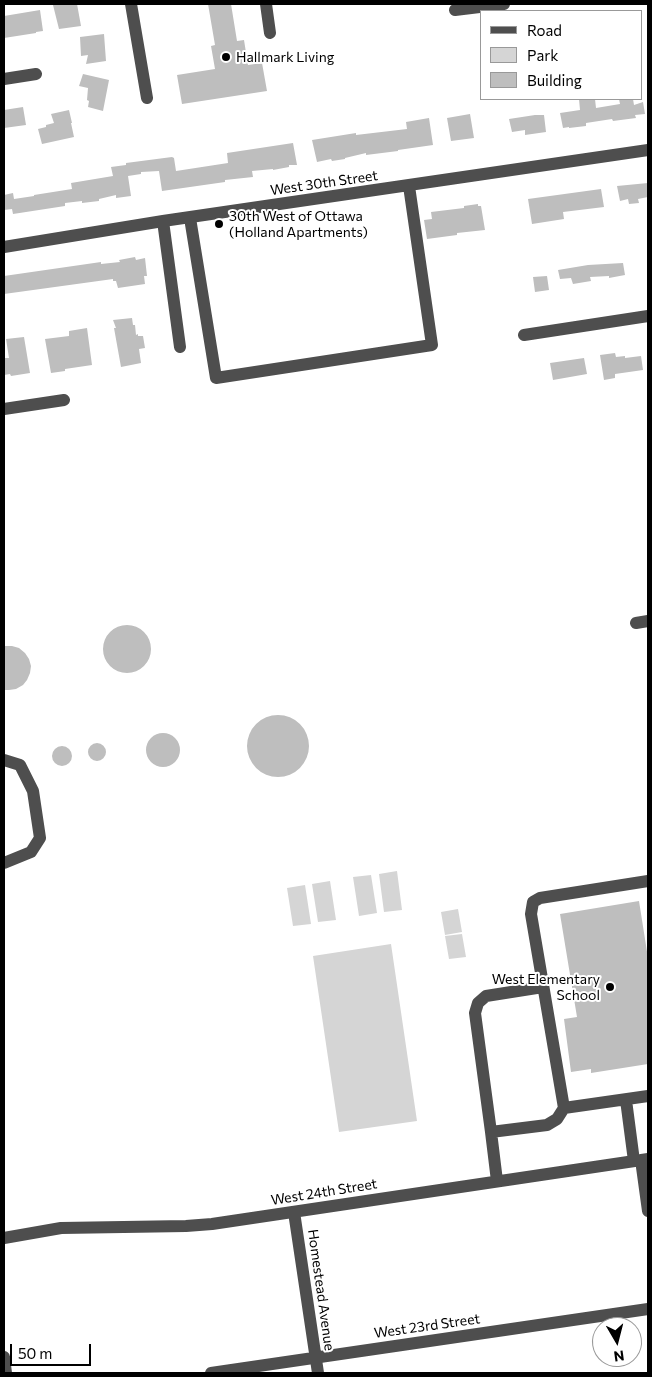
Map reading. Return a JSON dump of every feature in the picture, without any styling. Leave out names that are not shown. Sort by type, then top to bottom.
[{"type":"street","points":[[131,4],[147,98]]},
{"type":"street","points":[[266,4],[270,33]]},
{"type":"street","points":[[455,10],[504,4]]},
{"type":"street","points":[[4,79],[36,74]]},
{"type":"street","name":"West 30th Street","points":[[4,247],[648,150]]},
{"type":"street","points":[[190,218],[216,378],[432,345],[409,186]]},
{"type":"street","points":[[163,222],[180,347]]},
{"type":"street","points":[[524,335],[648,316]]},
{"type":"street","points":[[4,409],[64,400]]},
{"type":"street","points":[[4,760],[20,765],[33,791],[40,838],[31,852],[4,863]]},
{"type":"street","points":[[491,1132],[547,1125],[557,1119],[564,1108],[531,914],[533,902],[540,898],[648,881]]},
{"type":"street","points":[[498,1181],[475,1013],[478,1003],[486,996],[543,987]]},
{"type":"street","points":[[564,1108],[648,1096]]},
{"type":"street","points":[[626,1100],[641,1160],[648,1211]]},
{"type":"street","name":"West 24th Street","points":[[4,1238],[61,1228],[179,1227],[212,1224],[641,1160]]},
{"type":"street","name":"Homestead Avenue","points":[[294,1212],[318,1373]]},
{"type":"street","name":"West 23rd Street","points":[[211,1373],[648,1309]]},
{"type":"street","points":[[4,1357],[6,1373]]},
{"type":"green space","points":[[397,871],[402,910],[384,912],[379,874]]},
{"type":"green space","points":[[371,875],[377,913],[359,916],[353,877]]},
{"type":"green space","points":[[330,881],[336,920],[318,922],[312,884]]},
{"type":"green space","points":[[305,885],[311,924],[293,926],[287,888]]},
{"type":"green space","points":[[458,909],[462,932],[445,935],[441,912]]},
{"type":"green space","points":[[462,934],[466,957],[449,959],[445,936]]},
{"type":"green space","points":[[391,944],[417,1121],[339,1132],[313,956]]},
{"type":"building","points":[[77,4],[81,26],[59,29],[53,5]]},
{"type":"building","name":"Hallmark Living","points":[[208,4],[231,4],[237,41],[244,40],[248,65],[262,63],[267,91],[182,104],[177,75],[215,69],[211,46],[215,45]]},
{"type":"building","points":[[40,10],[43,31],[4,38],[4,16]]},
{"type":"building","points":[[104,34],[106,61],[86,64],[88,55],[81,56],[80,37]]},
{"type":"building","points":[[83,74],[109,80],[103,111],[88,107],[88,88],[79,86]]},
{"type":"building","points":[[579,100],[595,100],[596,108],[620,104],[619,100],[633,100],[634,105],[643,102],[645,114],[635,115],[636,118],[613,121],[612,119],[586,123],[586,126],[563,128],[560,113],[580,110]]},
{"type":"building","points":[[23,107],[26,125],[4,128],[4,110]]},
{"type":"building","points":[[69,110],[74,137],[42,144],[38,129],[54,123],[51,114]]},
{"type":"building","points":[[470,114],[474,138],[451,141],[447,118]]},
{"type":"building","points":[[544,115],[546,132],[525,135],[525,130],[512,132],[509,119]]},
{"type":"building","points":[[429,118],[433,145],[366,155],[366,153],[345,159],[317,162],[312,140],[356,133],[356,135],[407,129],[406,122]]},
{"type":"building","points":[[293,143],[297,165],[289,165],[289,167],[273,170],[252,171],[253,177],[162,191],[159,171],[141,172],[141,174],[128,176],[131,196],[116,198],[116,195],[99,199],[99,201],[65,203],[65,206],[13,214],[12,209],[4,210],[4,195],[13,193],[14,199],[72,189],[71,183],[113,176],[111,167],[126,165],[126,163],[172,157],[174,158],[176,171],[228,163],[227,153]]},
{"type":"building","points":[[648,183],[648,197],[638,199],[639,203],[629,204],[628,199],[620,201],[617,186]]},
{"type":"building","points":[[601,189],[604,207],[563,212],[564,219],[532,224],[528,199]]},
{"type":"building","points":[[478,204],[478,206],[481,206],[485,230],[427,239],[424,220],[432,219],[431,212],[464,208],[464,206]]},
{"type":"building","points":[[135,257],[136,260],[145,258],[147,276],[144,276],[145,284],[118,288],[116,281],[113,281],[113,279],[4,294],[4,276],[101,262],[101,264],[120,262],[119,260]]},
{"type":"building","points":[[623,263],[625,275],[609,278],[609,276],[590,277],[591,281],[573,284],[571,278],[560,279],[558,270],[588,265]]},
{"type":"building","points":[[547,276],[549,290],[535,292],[533,277]]},
{"type":"building","points":[[132,318],[136,335],[143,336],[145,348],[139,349],[141,363],[121,367],[114,328],[116,328],[113,320]]},
{"type":"building","points":[[87,328],[92,365],[51,373],[45,339],[69,336],[69,331]]},
{"type":"building","points":[[24,337],[30,373],[11,376],[10,374],[4,375],[4,358],[9,358],[6,339]]},
{"type":"building","points":[[615,353],[616,357],[641,356],[643,370],[615,374],[615,378],[604,380],[600,355]]},
{"type":"building","points":[[584,358],[587,374],[553,380],[550,363]]},
{"type":"building","points":[[127,625],[136,627],[144,632],[149,640],[151,649],[149,658],[144,666],[136,671],[127,673],[118,671],[110,666],[105,658],[103,649],[105,640],[110,632],[118,627]]},
{"type":"building","points":[[4,646],[19,648],[29,659],[31,666],[27,680],[16,689],[4,690]]},
{"type":"building","points":[[278,715],[290,718],[300,724],[306,734],[309,746],[306,758],[300,768],[290,774],[278,777],[266,774],[256,768],[250,758],[247,746],[250,734],[256,724],[266,718]]},
{"type":"building","points":[[163,733],[175,738],[180,750],[175,762],[163,767],[151,762],[146,750],[151,738]]},
{"type":"building","points":[[93,743],[101,743],[106,748],[104,759],[93,761],[88,756],[88,748]]},
{"type":"building","points":[[62,746],[69,749],[72,756],[69,763],[62,766],[55,763],[52,756],[55,749]]},
{"type":"building","name":"West Elementary School","points":[[639,901],[648,958],[648,1064],[591,1073],[591,1069],[571,1072],[564,1019],[577,1017],[560,914]]},
{"type":"place","name":"Hallmark Living","points":[[226,57]]},
{"type":"place","name":"30th West of Ottawa (Holland Apartments)","points":[[219,224]]},
{"type":"place","name":"West Elementary School","points":[[610,987]]}]
